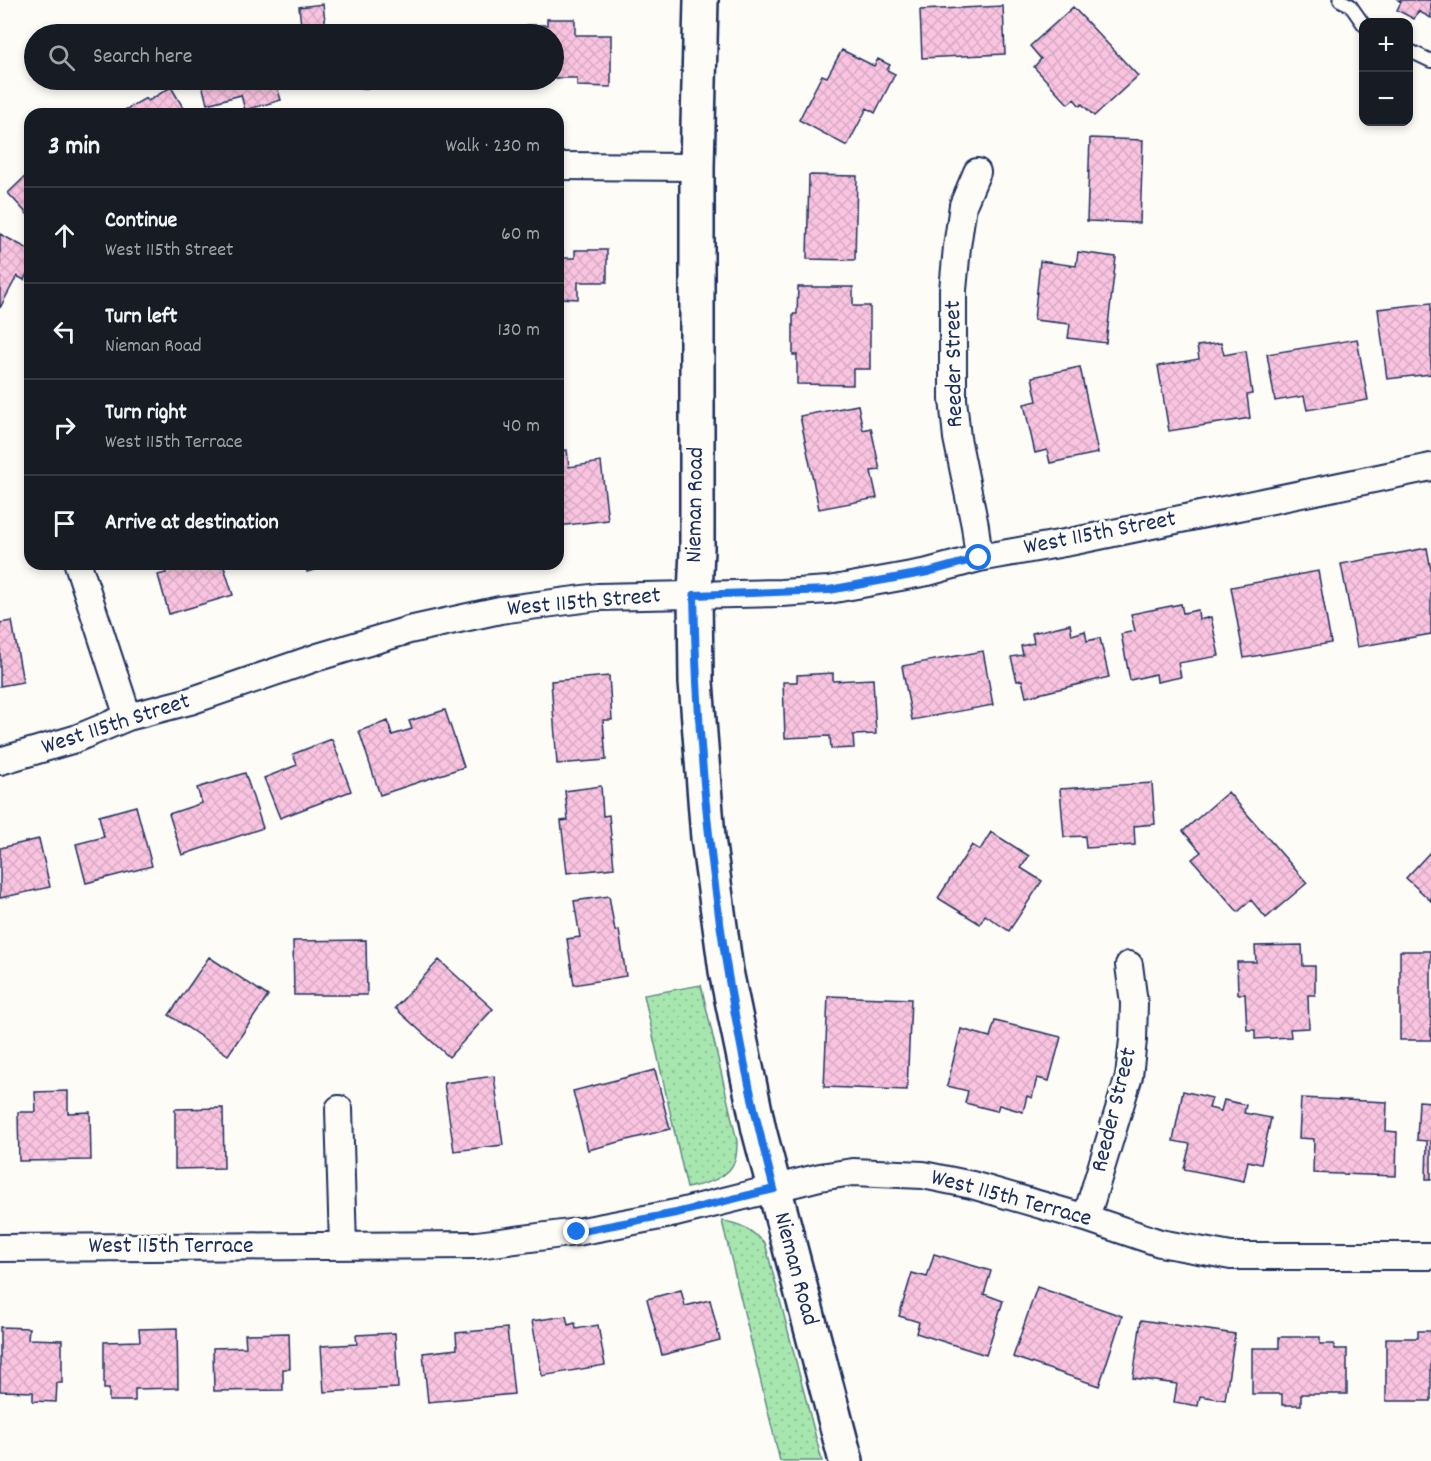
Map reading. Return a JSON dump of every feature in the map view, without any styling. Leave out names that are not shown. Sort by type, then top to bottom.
[{"type":"street","name":"Nieman Road","points":[[701,0],[697,167],[697,549],[694,595],[696,682],[708,838],[726,972],[742,1054],[774,1189],[846,1461]]},
{"type":"street","points":[[564,166],[697,167]]},
{"type":"street","name":"Reeder Street","points":[[977,172],[963,205],[957,247],[953,290],[953,399],[957,438],[975,525],[979,558]]},
{"type":"street","name":"West 115th Street","points":[[0,761],[75,740],[128,717],[190,701],[318,657],[409,630],[500,610],[598,597],[829,590],[928,572],[979,558],[1070,542],[1431,466]]},
{"type":"street","points":[[80,570],[128,717]]},
{"type":"street","name":"Reeder Street","points":[[1086,1218],[1129,1076],[1134,1003],[1129,965]]},
{"type":"street","points":[[339,1109],[343,1246]]},
{"type":"street","name":"West 115th Terrace","points":[[0,1248],[477,1245],[577,1232],[654,1218],[820,1177],[853,1172],[923,1175],[972,1185],[1086,1218],[1160,1243],[1232,1256],[1431,1256]]},
{"type":"lane","points":[[1348,2],[1359,18]]},
{"type":"lane","points":[[1413,52],[1431,61]]},
{"type":"green space","points":[[701,985],[737,1141],[737,1150],[732,1166],[722,1176],[687,1188],[644,995]]},
{"type":"green space","points":[[722,1221],[735,1223],[745,1228],[765,1243],[822,1461],[780,1461]]},
{"type":"building","points":[[1398,0],[1431,0],[1431,18],[1418,11],[1414,19],[1397,10],[1401,2]]},
{"type":"building","points":[[323,4],[325,24],[301,24],[299,7]]},
{"type":"building","points":[[1003,6],[1005,54],[922,58],[920,10]]},
{"type":"building","points":[[1073,7],[1138,76],[1094,116],[1074,99],[1068,104],[1034,67],[1041,59],[1030,46]]},
{"type":"building","points":[[547,19],[575,19],[575,35],[611,35],[611,87],[577,86],[577,78],[564,78],[564,24],[547,24]]},
{"type":"building","points":[[842,50],[874,66],[878,59],[890,65],[887,70],[895,74],[875,113],[867,108],[847,146],[799,120],[822,75],[827,77]]},
{"type":"building","points":[[166,90],[173,90],[183,108],[128,108],[146,98],[148,101]]},
{"type":"building","points":[[204,90],[278,90],[281,100],[244,108],[241,95],[207,104]]},
{"type":"building","points":[[1090,138],[1143,140],[1140,223],[1087,221]]},
{"type":"building","points":[[809,175],[857,176],[855,260],[807,259]]},
{"type":"building","points":[[24,178],[24,210],[8,193]]},
{"type":"building","points":[[0,234],[24,247],[24,280],[17,276],[0,308]]},
{"type":"building","points":[[575,250],[607,250],[607,282],[578,282],[578,299],[564,298],[564,258],[575,258]]},
{"type":"building","points":[[1078,252],[1116,257],[1106,343],[1068,338],[1070,324],[1034,320],[1040,261],[1076,266]]},
{"type":"building","points":[[798,287],[853,287],[853,306],[870,306],[870,369],[853,369],[853,385],[797,384],[797,355],[793,355],[793,314],[797,314]]},
{"type":"building","points":[[1431,303],[1431,374],[1387,379],[1378,309]]},
{"type":"building","points":[[1357,339],[1368,400],[1307,410],[1304,396],[1275,401],[1267,354]]},
{"type":"building","points":[[1221,343],[1224,355],[1246,351],[1252,394],[1247,395],[1250,418],[1169,431],[1158,366],[1199,359],[1197,346]]},
{"type":"building","points":[[1080,367],[1098,453],[1050,463],[1047,450],[1035,453],[1024,404],[1037,401],[1032,377]]},
{"type":"building","points":[[858,405],[863,430],[871,428],[880,470],[871,471],[877,498],[819,509],[800,416]]},
{"type":"building","points":[[564,450],[567,450],[569,467],[601,462],[608,520],[564,525]]},
{"type":"building","points":[[1427,548],[1431,570],[1431,634],[1357,647],[1341,564]]},
{"type":"building","points":[[165,570],[225,570],[233,595],[169,614],[158,575],[166,573]]},
{"type":"building","points":[[1318,571],[1331,643],[1244,658],[1231,587]]},
{"type":"building","points":[[1181,604],[1183,613],[1198,610],[1199,620],[1211,617],[1219,656],[1178,663],[1181,677],[1157,682],[1156,674],[1130,680],[1121,634],[1135,631],[1131,614]]},
{"type":"building","points":[[12,621],[23,682],[0,686],[0,623]]},
{"type":"building","points":[[1070,624],[1072,635],[1085,631],[1087,641],[1100,638],[1109,677],[1026,697],[1022,680],[1017,681],[1011,657],[1023,655],[1021,646],[1034,643],[1032,633]]},
{"type":"building","points":[[983,651],[993,705],[912,720],[902,666]]},
{"type":"building","points":[[833,673],[833,681],[873,679],[876,734],[853,735],[854,748],[831,749],[830,736],[785,738],[783,682],[797,682],[797,675]]},
{"type":"building","points":[[609,676],[612,720],[603,720],[606,760],[557,764],[551,681]]},
{"type":"building","points":[[445,710],[464,767],[380,795],[359,731],[388,721],[392,735],[412,729],[409,721]]},
{"type":"building","points":[[332,739],[351,791],[280,818],[264,778],[297,765],[293,754]]},
{"type":"building","points":[[245,773],[263,828],[182,855],[169,814],[202,803],[197,788]]},
{"type":"building","points":[[1152,783],[1155,824],[1134,826],[1135,845],[1086,848],[1085,836],[1064,837],[1060,789]]},
{"type":"building","points":[[601,786],[603,816],[609,815],[614,868],[567,873],[561,821],[568,820],[565,791]]},
{"type":"building","points":[[1228,792],[1307,883],[1266,918],[1251,900],[1238,912],[1192,859],[1201,852],[1183,831]]},
{"type":"building","points":[[136,806],[152,866],[86,883],[76,844],[104,837],[99,816]]},
{"type":"building","points":[[991,832],[1029,856],[1021,868],[1042,881],[1009,931],[985,915],[980,924],[938,898],[972,845],[980,850]]},
{"type":"building","points":[[39,839],[50,887],[0,898],[0,848]]},
{"type":"building","points":[[1431,851],[1431,901],[1406,878]]},
{"type":"building","points":[[609,896],[615,931],[619,930],[626,976],[574,985],[567,939],[580,937],[574,901]]},
{"type":"building","points":[[366,940],[367,995],[294,995],[293,941]]},
{"type":"building","points":[[1302,945],[1303,966],[1315,966],[1315,995],[1308,995],[1309,1028],[1290,1029],[1291,1037],[1255,1039],[1255,1030],[1247,1030],[1245,994],[1238,994],[1237,962],[1256,962],[1255,946]]},
{"type":"building","points":[[1400,951],[1431,951],[1431,1040],[1400,1040]]},
{"type":"building","points":[[209,957],[268,996],[228,1055],[169,1015]]},
{"type":"building","points":[[439,960],[493,1009],[449,1057],[395,1008]]},
{"type":"building","points":[[828,996],[911,999],[907,1090],[824,1087]]},
{"type":"building","points":[[995,1021],[1061,1037],[1049,1081],[1037,1078],[1032,1098],[1027,1096],[1023,1112],[999,1105],[997,1111],[965,1103],[968,1091],[947,1086],[961,1029],[990,1037]]},
{"type":"building","points":[[655,1070],[670,1129],[588,1150],[573,1091]]},
{"type":"building","points":[[494,1076],[503,1145],[454,1151],[444,1083]]},
{"type":"building","points":[[68,1091],[68,1113],[90,1112],[91,1160],[19,1161],[18,1112],[36,1112],[35,1092]]},
{"type":"building","points":[[1183,1091],[1212,1098],[1209,1108],[1221,1111],[1224,1100],[1246,1105],[1244,1113],[1271,1118],[1261,1164],[1248,1161],[1244,1181],[1184,1169],[1190,1144],[1173,1141]]},
{"type":"building","points":[[1301,1098],[1387,1102],[1386,1131],[1397,1132],[1396,1176],[1313,1173],[1314,1139],[1299,1138]]},
{"type":"building","points":[[1419,1101],[1431,1102],[1431,1179],[1426,1179],[1427,1141],[1417,1140]]},
{"type":"building","points":[[223,1108],[224,1168],[175,1169],[175,1109]]},
{"type":"building","points":[[934,1254],[991,1271],[984,1294],[1003,1301],[986,1355],[916,1333],[919,1322],[899,1316],[912,1273],[927,1277]]},
{"type":"building","points":[[1037,1287],[1122,1316],[1099,1386],[1013,1357]]},
{"type":"building","points":[[681,1290],[685,1306],[710,1300],[720,1340],[662,1355],[647,1299]]},
{"type":"building","points":[[566,1316],[568,1325],[575,1323],[576,1329],[598,1325],[605,1365],[542,1376],[532,1321]]},
{"type":"building","points":[[1141,1320],[1235,1334],[1225,1400],[1200,1396],[1198,1406],[1174,1402],[1177,1384],[1133,1378]]},
{"type":"building","points":[[0,1327],[29,1328],[28,1339],[62,1340],[62,1383],[57,1383],[56,1402],[33,1401],[33,1392],[0,1391]]},
{"type":"building","points":[[177,1328],[178,1388],[135,1389],[135,1401],[109,1401],[109,1389],[104,1389],[104,1342],[140,1341],[139,1329]]},
{"type":"building","points":[[507,1328],[514,1394],[428,1402],[423,1353],[457,1349],[456,1333]]},
{"type":"building","points":[[1418,1331],[1431,1331],[1431,1401],[1386,1401],[1386,1338],[1418,1338]]},
{"type":"building","points":[[289,1333],[290,1369],[283,1369],[283,1390],[214,1391],[213,1348],[246,1347],[245,1334]]},
{"type":"building","points":[[395,1333],[398,1388],[324,1392],[321,1346],[357,1344],[356,1335]]},
{"type":"building","points":[[1279,1337],[1320,1337],[1320,1344],[1334,1344],[1334,1349],[1347,1349],[1347,1394],[1301,1394],[1301,1405],[1282,1405],[1282,1394],[1252,1394],[1252,1348],[1279,1348]]},
{"type":"route","points":[[577,1232],[676,1213],[774,1189],[742,1054],[726,972],[708,838],[696,682],[694,595],[829,590],[928,572],[979,558]]}]
